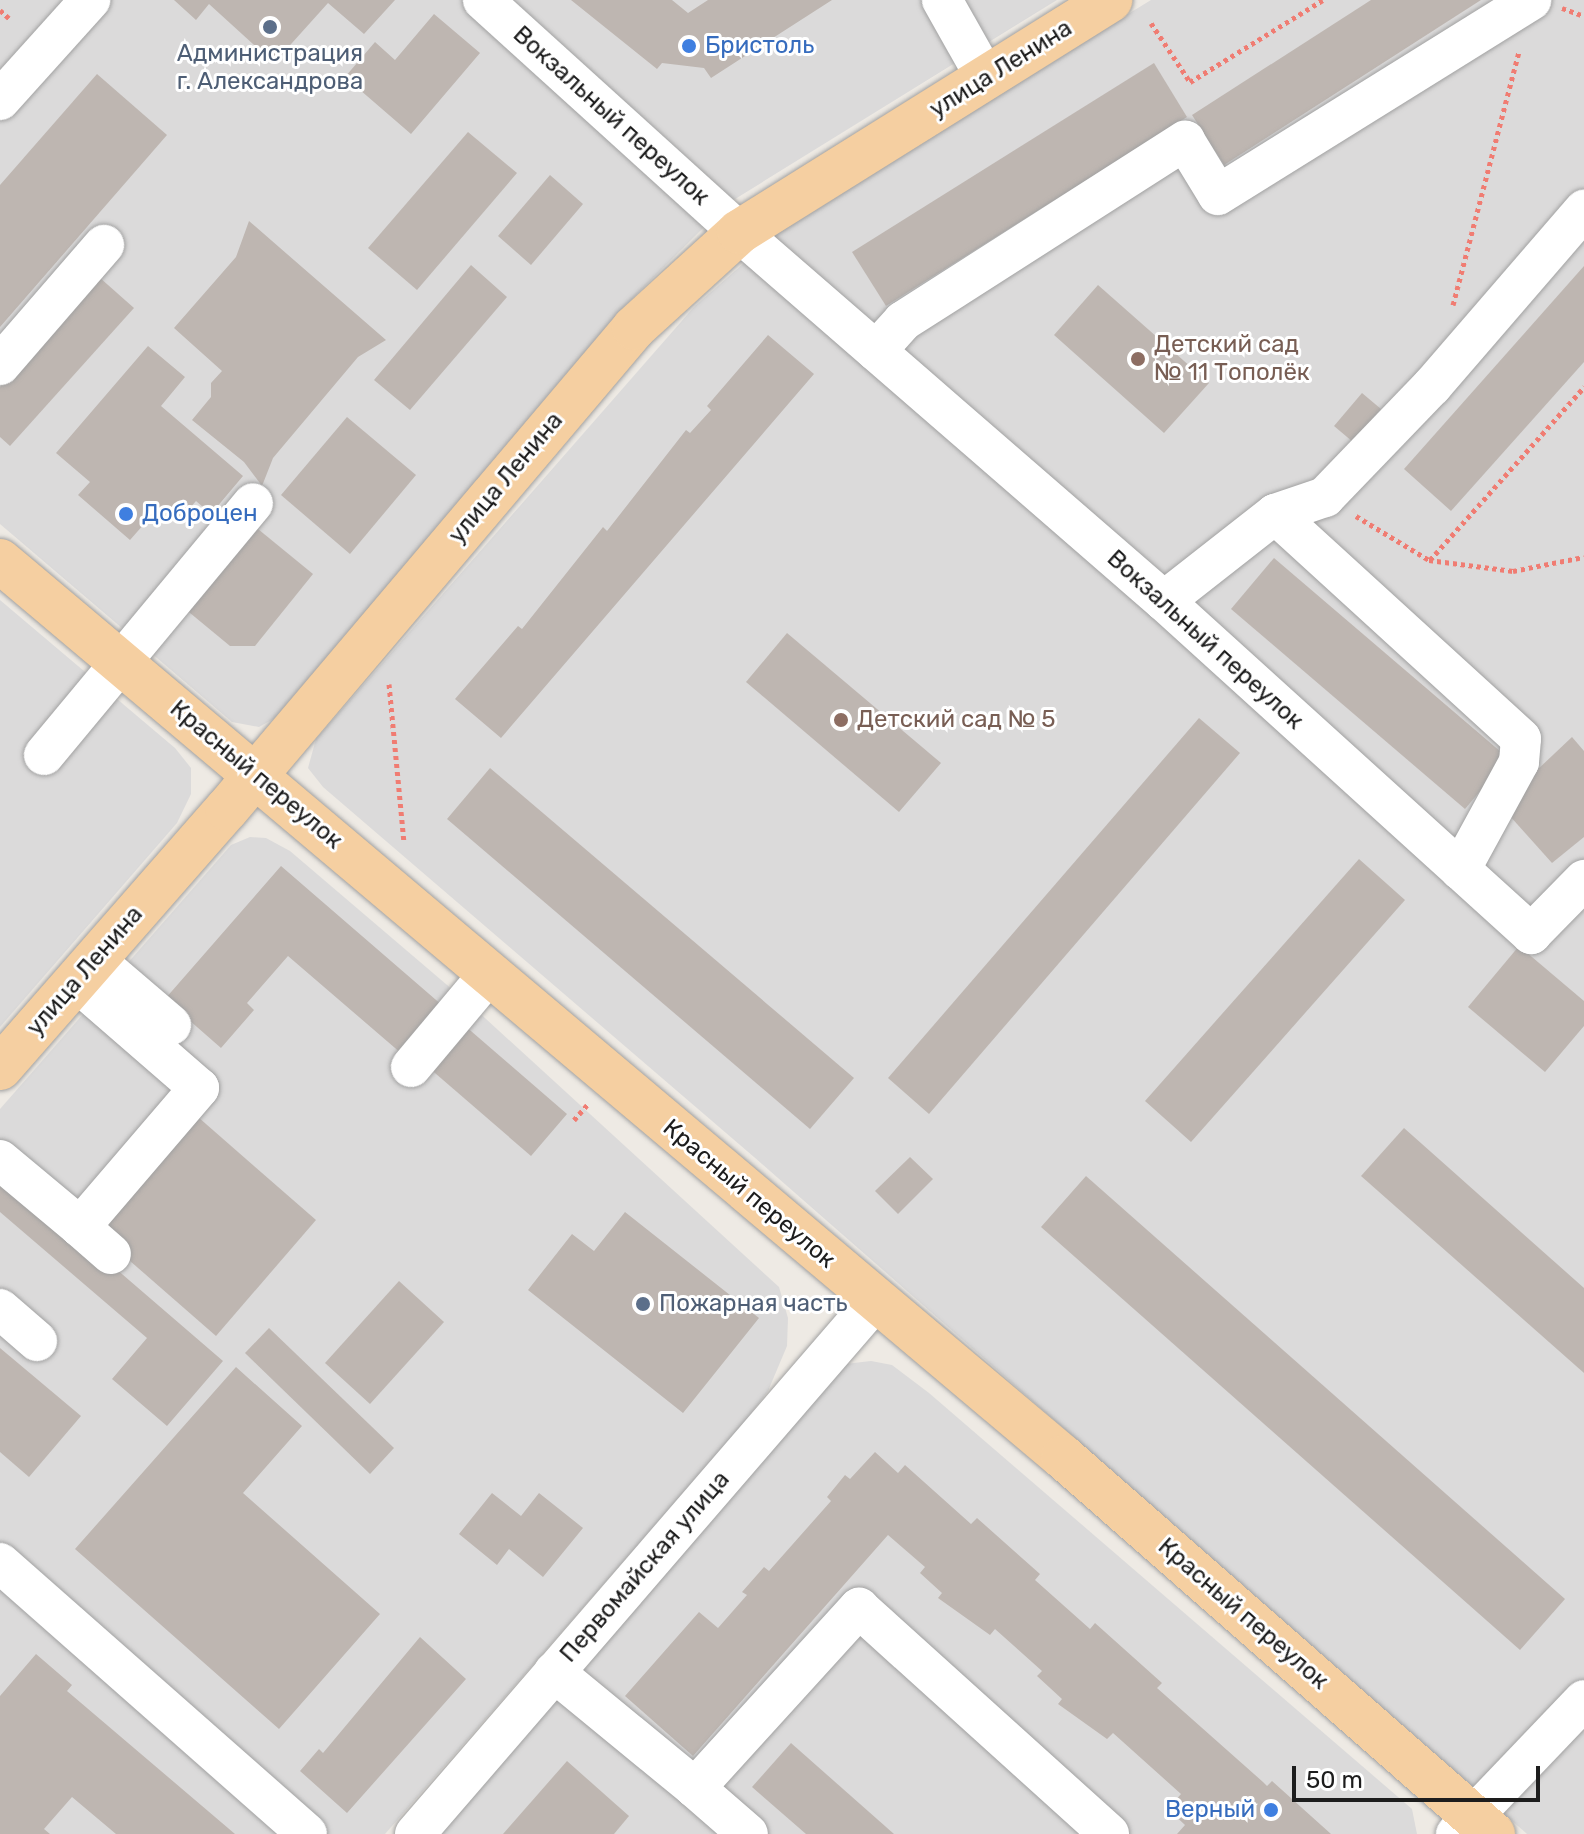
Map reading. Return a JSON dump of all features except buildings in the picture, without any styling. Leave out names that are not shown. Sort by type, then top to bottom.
[{"type":"main road","name":"улица Ленина","points":[[0,1068],[257,775],[634,328],[739,232],[1110,0]]},
{"type":"main road","name":"Красный переулок","points":[[0,561],[1063,1457],[1474,1828]]},
{"type":"street","points":[[0,100],[90,0]]},
{"type":"street","name":"Вокзальный переулок","points":[[483,0],[739,232],[1164,601],[1531,934],[1584,880]]},
{"type":"street","points":[[942,0],[986,78]]},
{"type":"street","points":[[876,351],[903,321],[1185,141],[1218,195],[1531,0]]},
{"type":"street","points":[[1164,601],[1275,514],[1325,497],[1432,386],[1584,210]]},
{"type":"street","points":[[0,365],[104,245]]},
{"type":"street","points":[[44,755],[253,503]]},
{"type":"street","points":[[1275,514],[1521,739],[1519,762],[1460,870]]},
{"type":"street","points":[[85,970],[171,1025]]},
{"type":"street","points":[[80,1227],[199,1088],[85,970]]},
{"type":"street","points":[[411,1067],[490,973]]},
{"type":"street","points":[[0,1160],[111,1254]]},
{"type":"street","name":"Первомайская улица","points":[[415,1834],[875,1301]]},
{"type":"street","points":[[0,1309],[37,1341]]},
{"type":"street","points":[[0,1563],[307,1834]]},
{"type":"street","points":[[695,1788],[859,1608],[1109,1834]]},
{"type":"street","points":[[554,1672],[748,1834]]},
{"type":"street","points":[[1474,1828],[1584,1700]]},
{"type":"path","points":[[1151,23],[1190,82],[1323,0]]},
{"type":"path","points":[[0,10],[9,18]]},
{"type":"path","points":[[1452,309],[1520,46]]},
{"type":"path","points":[[1429,560],[1584,387]]},
{"type":"path","points":[[1325,497],[1429,560],[1513,571],[1584,557]]},
{"type":"path","points":[[389,684],[404,842]]},
{"type":"path","points":[[574,1120],[590,1102]]},
{"type":"shaded area","points":[[0,0],[1057,0],[727,204],[617,314],[277,717],[259,727],[232,722],[0,524]]},
{"type":"shaded area","points":[[1151,0],[1584,0],[1584,1834],[1527,1834],[754,1157],[323,787],[308,768],[316,739],[694,307],[794,219]]},
{"type":"shaded area","points":[[0,600],[175,748],[191,768],[191,794],[177,823],[0,1027]]},
{"type":"shaded area","points":[[250,837],[266,838],[290,851],[474,1008],[779,1287],[788,1318],[787,1346],[768,1391],[740,1428],[385,1834],[0,1834],[0,1109],[231,845]]},
{"type":"shaded area","points":[[871,1361],[892,1365],[929,1393],[1412,1809],[1417,1834],[427,1834],[845,1364]]},
{"type":"place","name":"Администрация г. Александрова","points":[[270,27]]},
{"type":"place","name":"Бристоль","points":[[689,46]]},
{"type":"place","name":"Детский сад № 11 Тополёк","points":[[1138,359]]},
{"type":"place","name":"Доброцен","points":[[126,514]]},
{"type":"place","name":"Детский сад № 5","points":[[841,720]]},
{"type":"place","name":"Пожарная часть","points":[[643,1304]]},
{"type":"place","name":"Верный","points":[[1271,1810]]}]
